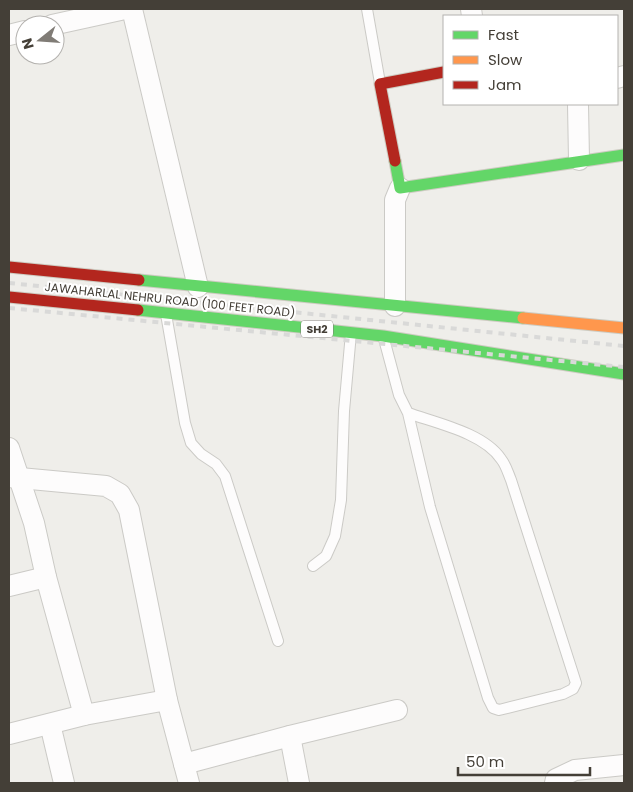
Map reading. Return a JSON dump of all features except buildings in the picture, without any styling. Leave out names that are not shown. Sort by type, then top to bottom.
[{"type":"main road","points":[[443,72],[380,84],[400,188],[579,160],[624,155]]},
{"type":"main road","name":"JAWAHARLAL NEHRU ROAD (100 FEET ROAD)","points":[[9,267],[624,328]]},
{"type":"main road","name":"JAWAHARLAL NEHRU ROAD (100 FEET ROAD)","points":[[9,297],[352,332],[624,374]]},
{"type":"street","points":[[65,22],[126,9]]},
{"type":"street","points":[[132,9],[198,286]]},
{"type":"street","points":[[578,105],[579,160]]},
{"type":"street","points":[[395,306],[394,200],[400,188]]},
{"type":"street","points":[[9,448],[14,478],[34,523],[46,577],[84,715]]},
{"type":"street","points":[[14,478],[106,486],[120,494],[129,510],[167,700],[189,783]]},
{"type":"street","points":[[9,586],[46,577]]},
{"type":"street","points":[[9,734],[84,715],[167,700]]},
{"type":"street","points":[[184,764],[397,710]]},
{"type":"street","points":[[50,724],[64,783]]},
{"type":"street","points":[[290,736],[299,783]]},
{"type":"street","points":[[555,783],[556,779],[575,770],[624,765]]},
{"type":"lane","points":[[367,9],[380,84]]},
{"type":"lane","points":[[166,313],[185,422],[191,443],[200,454],[216,464],[225,476],[278,641]]},
{"type":"lane","points":[[313,566],[326,556],[334,536],[341,500],[344,411],[352,332]]},
{"type":"lane","points":[[383,336],[400,395],[408,413],[430,507],[492,708],[499,710],[573,690],[576,683],[511,480],[502,459],[489,445],[471,435],[408,413]]},
{"type":"railway","points":[[9,283],[624,346]]},
{"type":"railway","points":[[9,308],[624,367]]},
{"type":"traffic: fast","points":[[395,161],[400,188],[624,155]]},
{"type":"traffic: fast","points":[[139,280],[523,318]]},
{"type":"traffic: fast","points":[[138,310],[383,336],[624,374]]},
{"type":"traffic: slow","points":[[523,318],[624,328]]},
{"type":"traffic: jam","points":[[395,161],[380,84],[443,72]]},
{"type":"traffic: jam","points":[[9,267],[139,280]]},
{"type":"traffic: jam","points":[[9,297],[138,310]]}]
